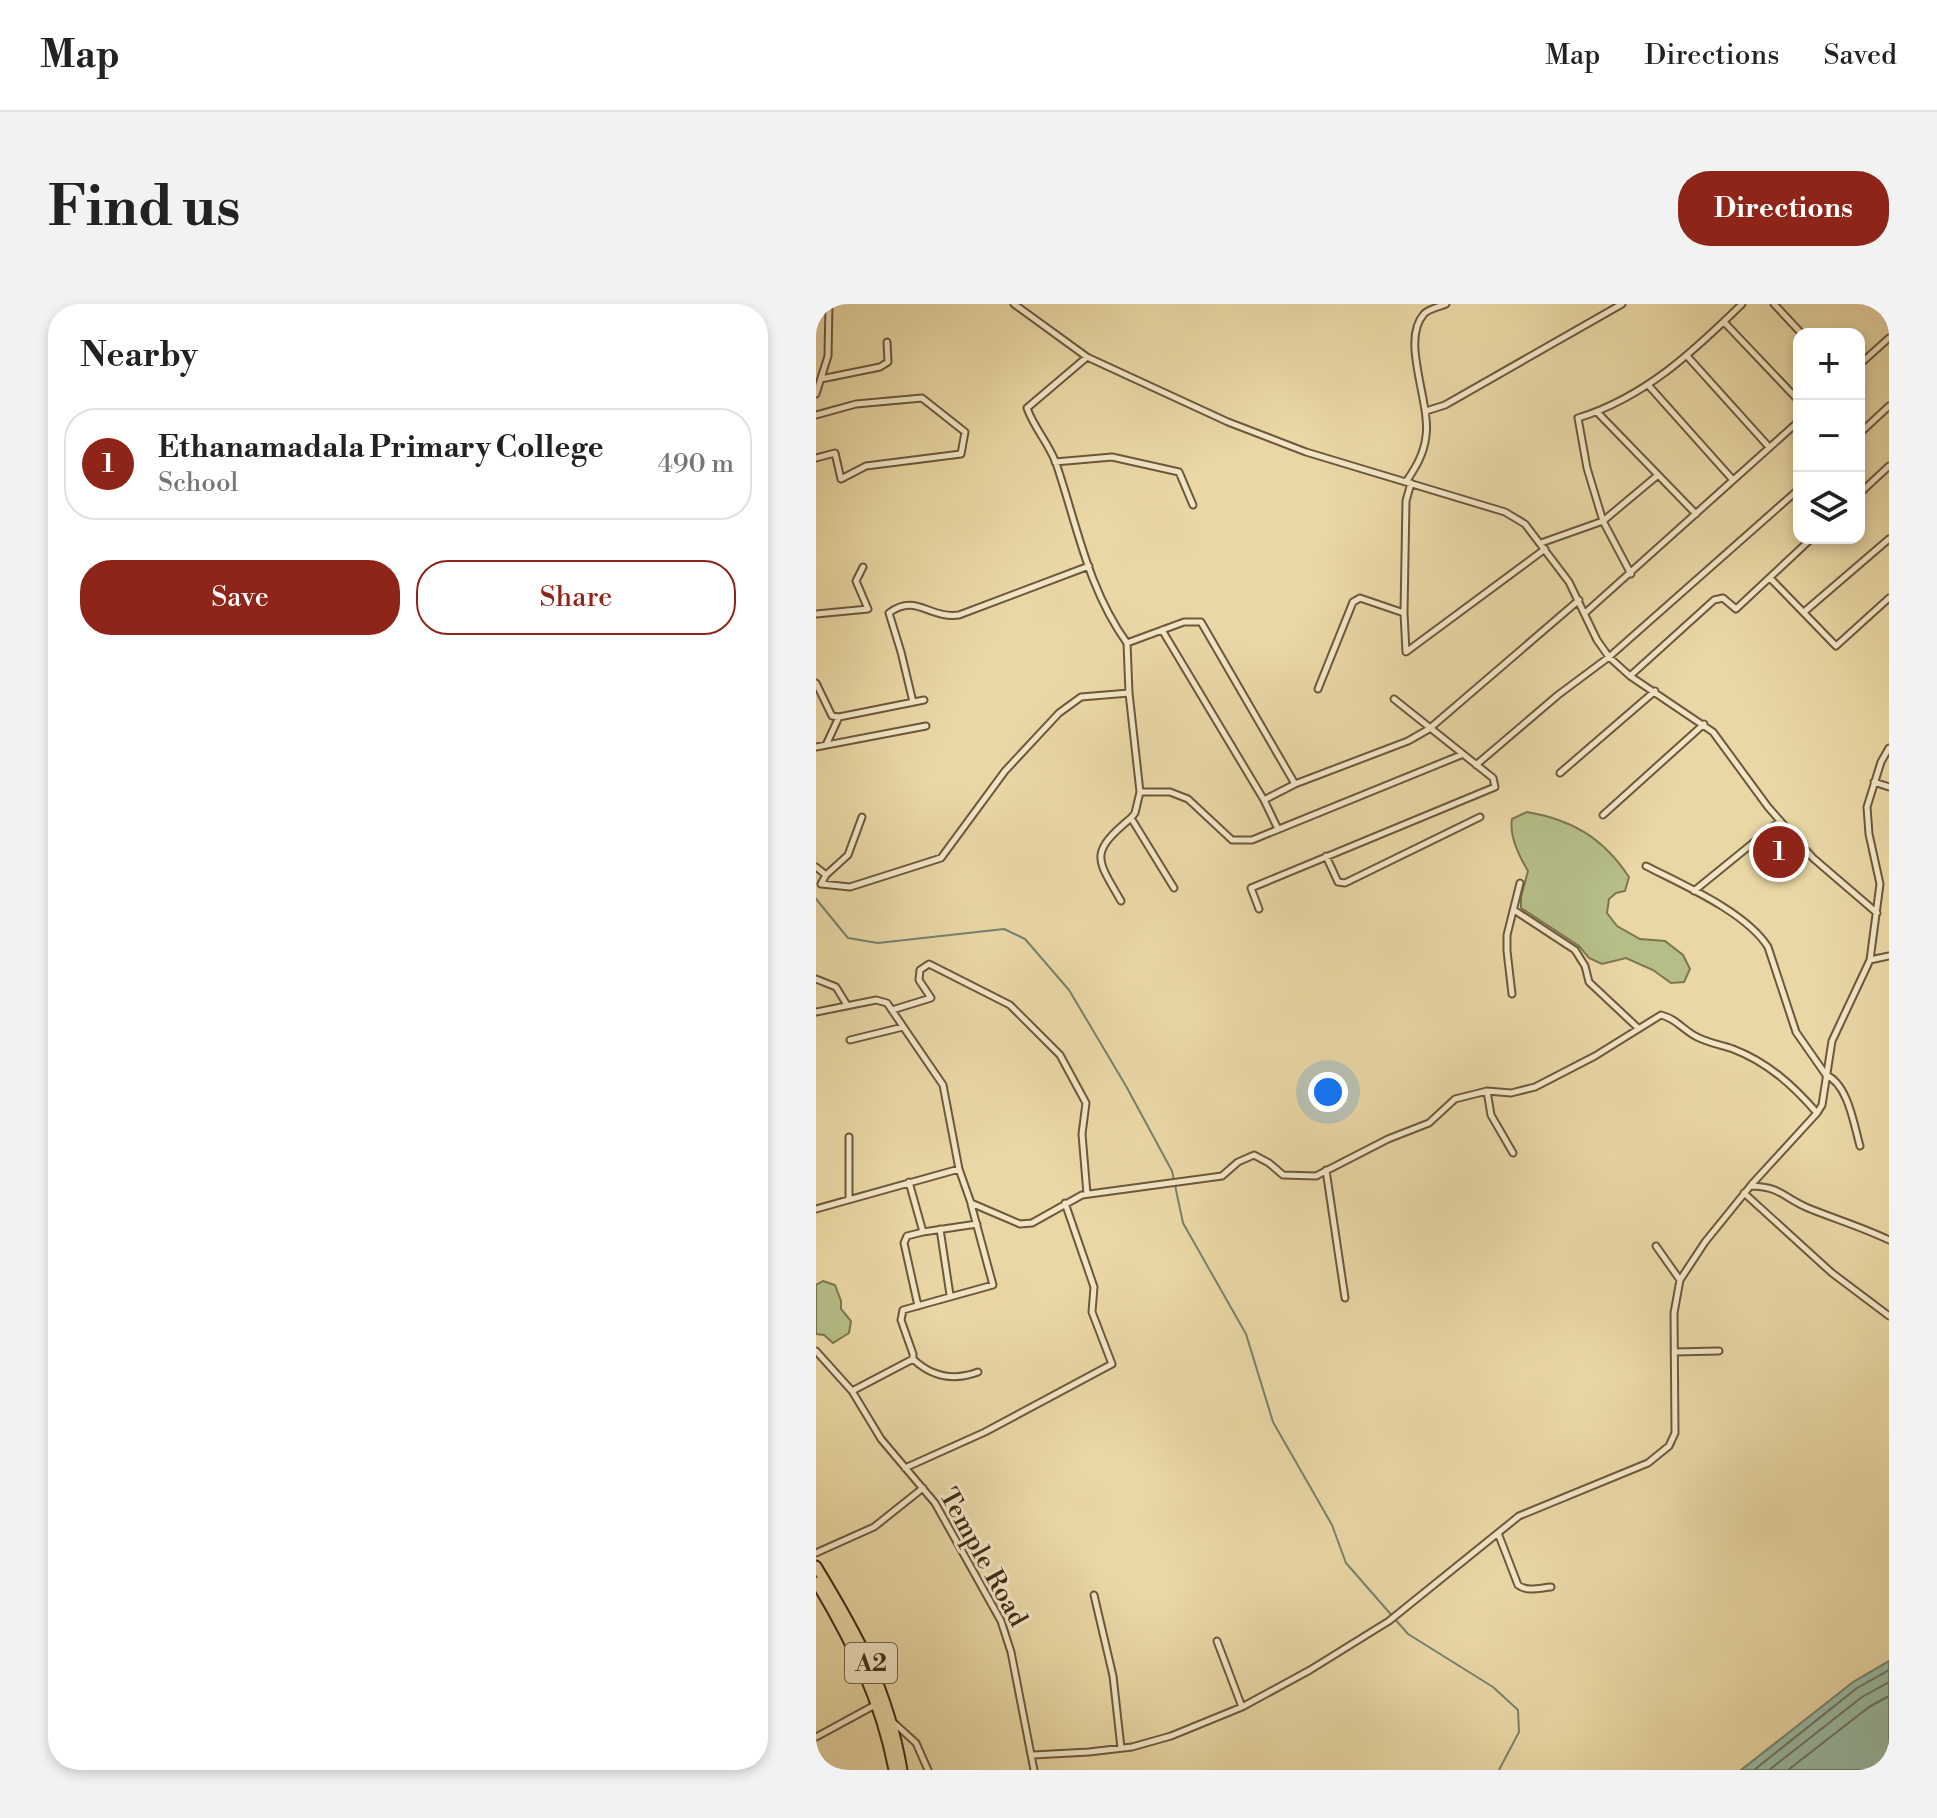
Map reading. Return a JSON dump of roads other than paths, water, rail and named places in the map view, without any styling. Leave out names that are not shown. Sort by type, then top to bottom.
[{"type":"highway","name":"A2","points":[[816,1566],[832,1600],[871,1664],[902,1770]]},
{"type":"highway","name":"A2","points":[[816,1582],[832,1600]]},
{"type":"highway","name":"A2","points":[[889,1724],[894,1770]]},
{"type":"street","points":[[816,394],[828,356],[829,304]]},
{"type":"street","points":[[1014,304],[1087,357],[1228,422],[1306,452],[1505,512],[1525,524],[1579,600],[1597,640],[1609,657],[1630,676],[1704,724],[1813,858],[1877,913]]},
{"type":"street","points":[[1418,304],[1425,312]]},
{"type":"street","points":[[1446,304],[1425,312],[1417,323],[1414,341],[1427,434],[1422,456],[1409,482],[1406,501],[1406,652],[1543,546],[1603,521],[1658,475]]},
{"type":"street","points":[[1426,411],[1445,405],[1622,304]]},
{"type":"street","points":[[1631,574],[1603,521],[1587,468],[1578,418],[1649,386],[1687,356],[1742,304]]},
{"type":"street","points":[[1774,304],[1796,328]]},
{"type":"street","points":[[1724,322],[1798,400]]},
{"type":"street","points":[[1865,360],[1888,340]]},
{"type":"street","points":[[821,379],[880,367],[888,362],[887,342]]},
{"type":"street","points":[[1687,356],[1769,447]]},
{"type":"street","points":[[1087,357],[1027,408],[1032,423],[1045,438],[1055,462],[1107,615],[1127,643],[1140,792],[1135,813],[1109,836],[1100,853],[1100,864],[1121,901]]},
{"type":"street","points":[[1649,386],[1733,480]]},
{"type":"street","points":[[816,415],[856,404],[922,398],[965,432],[961,454],[866,466],[841,479],[835,453],[816,458]]},
{"type":"street","points":[[1865,428],[1889,406]]},
{"type":"street","points":[[1597,412],[1696,514]]},
{"type":"street","points":[[1585,613],[1793,426]]},
{"type":"street","points":[[1055,462],[1112,457],[1179,472],[1193,505]]},
{"type":"street","points":[[1865,488],[1889,466]]},
{"type":"street","points":[[1476,765],[1558,695],[1609,657],[1793,494]]},
{"type":"street","points":[[1804,612],[1889,539]]},
{"type":"street","points":[[1630,676],[1714,600],[1723,598],[1736,609],[1806,544]]},
{"type":"street","points":[[913,702],[889,613],[897,606],[916,605],[943,617],[959,615],[1089,566]]},
{"type":"street","points":[[816,614],[868,609],[856,581],[863,567]]},
{"type":"street","points":[[1770,578],[1836,646],[1889,598]]},
{"type":"street","points":[[1318,689],[1353,602],[1360,598],[1404,613]]},
{"type":"street","points":[[1264,800],[1295,784],[1408,741],[1429,729],[1579,600]]},
{"type":"street","points":[[1127,643],[1184,622],[1201,622],[1295,784]]},
{"type":"street","points":[[1162,630],[1264,800],[1278,829]]},
{"type":"street","points":[[816,683],[832,716],[924,700]]},
{"type":"street","points":[[1560,773],[1655,691]]},
{"type":"street","points":[[862,817],[848,855],[826,875],[821,884],[850,887],[941,858],[1005,771],[1059,713],[1081,697],[1129,693]]},
{"type":"street","points":[[1259,909],[1251,888],[1495,787],[1493,778],[1394,699]]},
{"type":"street","points":[[825,745],[839,717]]},
{"type":"street","points":[[1603,815],[1704,724]]},
{"type":"street","points":[[816,747],[926,726]]},
{"type":"street","points":[[1033,1755],[1121,1748],[1171,1736],[1242,1707],[1310,1670],[1389,1621],[1519,1516],[1648,1463],[1661,1454],[1675,1433],[1674,1313],[1680,1280],[1744,1193],[1822,1105],[1832,1041],[1870,960],[1880,884],[1869,834],[1867,807],[1889,748]]},
{"type":"street","points":[[1140,792],[1170,792],[1188,799],[1232,840],[1252,840],[1461,755]]},
{"type":"street","points":[[1874,782],[1889,787]]},
{"type":"street","points":[[1326,856],[1338,882],[1345,883],[1480,817]]},
{"type":"street","points":[[1131,818],[1174,888]]},
{"type":"street","points":[[1694,891],[1780,821]]},
{"type":"street","points":[[1646,866],[1719,903],[1761,936],[1768,947],[1796,1032],[1826,1075],[1841,1088],[1860,1146]]},
{"type":"street","points":[[816,867],[826,875]]},
{"type":"street","points":[[1512,994],[1507,935],[1520,883]]},
{"type":"street","points":[[1514,910],[1575,950],[1585,966],[1589,982],[1638,1028]]},
{"type":"street","points":[[1870,960],[1889,956]]},
{"type":"street","points":[[892,1010],[931,998],[919,980],[920,970],[929,964],[1010,1005],[1025,1018],[1060,1055],[1086,1103],[1082,1134],[1087,1194]]},
{"type":"street","points":[[816,979],[836,987],[847,1005]]},
{"type":"street","points":[[816,1012],[876,1000],[887,1003],[943,1085],[959,1169],[993,1285],[903,1310],[901,1320],[913,1359],[922,1368],[941,1376],[961,1378],[978,1372]]},
{"type":"street","points":[[971,1203],[1020,1224],[1032,1223],[1087,1194],[1222,1176],[1238,1162],[1254,1155],[1283,1175],[1316,1176],[1388,1139],[1429,1123],[1455,1099],[1487,1091],[1511,1093],[1535,1087],[1595,1056],[1661,1015],[1675,1019],[1701,1039],[1761,1061],[1799,1092],[1817,1113]]},
{"type":"street","points":[[850,1040],[903,1027]]},
{"type":"street","points":[[1487,1091],[1491,1115],[1513,1153]]},
{"type":"street","points":[[849,1137],[849,1199]]},
{"type":"street","points":[[816,1209],[959,1169]]},
{"type":"street","points":[[1326,1170],[1345,1298]]},
{"type":"street","points":[[909,1182],[923,1232]]},
{"type":"street","points":[[1750,1186],[1771,1187],[1806,1207],[1889,1240]]},
{"type":"street","points":[[1744,1193],[1832,1273],[1889,1316]]},
{"type":"street","points":[[905,1468],[985,1432],[1112,1364],[1092,1312],[1094,1287],[1065,1203]]},
{"type":"street","points":[[918,1306],[904,1243],[907,1236],[977,1224]]},
{"type":"street","points":[[940,1229],[950,1295]]},
{"type":"street","points":[[1656,1246],[1680,1280]]},
{"type":"street","name":"Temple Road","points":[[816,1351],[852,1391],[881,1439],[935,1503],[1001,1621],[1011,1652],[1034,1770]]},
{"type":"street","points":[[1674,1352],[1719,1351]]},
{"type":"street","points":[[852,1391],[913,1359]]},
{"type":"street","points":[[816,1553],[874,1527],[923,1488]]},
{"type":"street","points":[[1498,1533],[1518,1585],[1523,1589],[1551,1587]]},
{"type":"street","points":[[1094,1595],[1113,1676],[1121,1748]]},
{"type":"street","points":[[816,1605],[832,1600]]},
{"type":"street","points":[[1217,1641],[1242,1707]]},
{"type":"street","points":[[816,1737],[881,1702]]},
{"type":"street","points":[[889,1724],[916,1743],[928,1770]]},
{"type":"water","points":[[1889,1661],[1889,1770],[1741,1770],[1853,1682]]},
{"type":"waterway","points":[[816,899],[848,938],[878,943],[1004,929],[1025,939],[1069,990],[1172,1171],[1183,1223],[1246,1334],[1273,1422],[1332,1525],[1346,1563],[1408,1634],[1493,1687],[1518,1710],[1519,1732],[1499,1770]]},
{"type":"place","name":"Ethanamadala Primary College","points":[[1779,852]]}]
